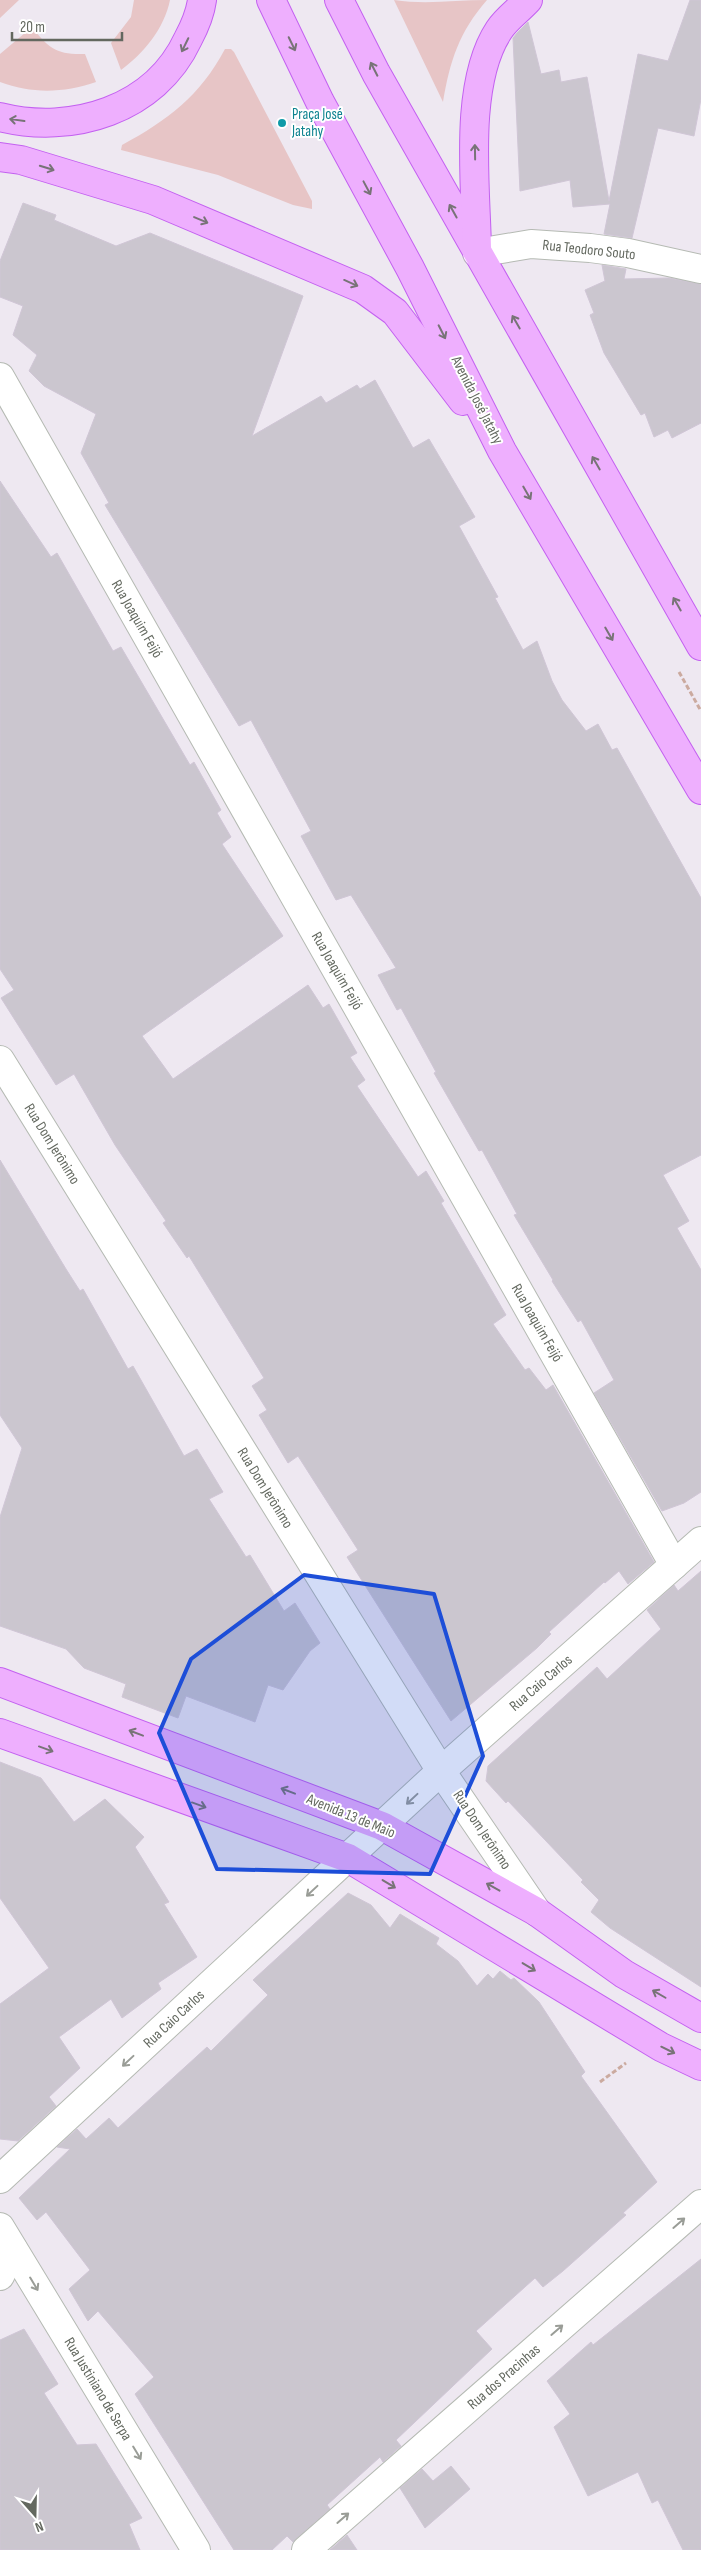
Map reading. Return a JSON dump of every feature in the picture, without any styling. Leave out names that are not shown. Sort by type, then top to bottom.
[{"type":"main road","points":[[0,117],[48,123],[87,119],[115,110],[136,100],[158,82],[182,52],[200,14],[202,0]]},
{"type":"main road","name":"Avenida José Jatahy","points":[[271,0],[320,102],[410,268],[502,451],[701,790]]},
{"type":"main road","points":[[339,0],[376,73],[701,646]]},
{"type":"main road","points":[[477,253],[475,114],[485,59],[499,30],[528,0]]},
{"type":"main road","points":[[0,157],[21,160],[154,200],[363,289],[395,312],[502,451]]},
{"type":"main road","name":"Avenida 13 de Maio","points":[[0,1682],[382,1826],[537,1912],[624,1974],[701,2018]]},
{"type":"main road","points":[[0,1733],[348,1858],[661,2047],[701,2066]]},
{"type":"street","name":"Rua Teodoro Souto","points":[[477,253],[531,244],[590,248],[628,253],[701,269]]},
{"type":"street","name":"Rua Joaquim Feijó","points":[[0,377],[674,1565]]},
{"type":"street","name":"Rua Dom Jerônimo","points":[[0,1060],[441,1771],[537,1912]]},
{"type":"street","name":"Rua Caio Carlos","points":[[0,2179],[441,1771],[701,1541]]},
{"type":"street","name":"Rua dos Pracinhas","points":[[306,2550],[701,2204]]},
{"type":"street","points":[[0,2276],[7,2238]]},
{"type":"street","name":"Rua Justiniano de Serpa","points":[[7,2238],[196,2550]]},
{"type":"highlighted area","points":[[304,1575],[434,1594],[483,1756],[430,1874],[217,1869],[159,1733],[191,1659]]},
{"type":"shaded area","points":[[0,0],[19,0],[0,18]]},
{"type":"shaded area","points":[[134,0],[170,0],[163,21],[152,40],[138,56],[121,70],[111,43],[131,17]]},
{"type":"shaded area","points":[[394,0],[429,2],[487,0],[469,24],[457,48],[443,102]]},
{"type":"shaded area","points":[[32,27],[54,49],[67,53],[85,54],[96,82],[84,86],[48,91],[24,89],[0,82],[0,54]]},
{"type":"shaded area","points":[[225,49],[231,49],[234,52],[312,201],[312,209],[293,205],[218,175],[121,150],[122,145],[168,116],[194,93],[215,66]]},
{"type":"building","points":[[690,0],[701,0],[701,99],[694,136],[658,128],[632,238],[604,234],[610,204],[573,207],[570,180],[520,191],[513,38],[517,33],[528,22],[541,74],[559,70],[561,82],[587,77],[609,201],[638,54],[668,61]]},
{"type":"building","points":[[23,203],[56,215],[54,220],[116,246],[150,233],[303,296],[252,436],[321,396],[326,403],[357,385],[360,389],[375,380],[413,448],[429,439],[475,517],[459,526],[498,597],[495,598],[523,650],[537,641],[552,681],[562,700],[586,731],[598,724],[612,750],[617,748],[701,898],[701,1155],[663,1175],[689,1221],[677,1228],[701,1270],[701,1492],[684,1503],[662,1511],[594,1393],[614,1380],[581,1320],[578,1322],[552,1281],[514,1215],[517,1214],[482,1150],[479,1151],[434,1073],[436,1072],[401,1008],[397,1010],[378,975],[396,968],[351,895],[336,900],[301,836],[311,831],[251,720],[239,726],[105,505],[109,503],[81,453],[96,414],[44,386],[29,371],[37,355],[13,335],[23,306],[0,297],[0,261]]},
{"type":"building","points":[[602,265],[626,269],[624,279],[669,278],[701,284],[701,423],[672,438],[668,430],[654,437],[645,413],[641,415],[604,353],[590,315],[594,313],[585,290],[605,281]]},
{"type":"building","points":[[0,481],[51,557],[57,553],[113,651],[121,647],[190,765],[194,762],[221,810],[217,813],[231,837],[222,844],[283,936],[142,1036],[173,1079],[308,985],[323,1008],[329,1004],[357,1053],[350,1057],[365,1080],[357,1086],[418,1177],[426,1171],[444,1201],[441,1203],[506,1315],[493,1324],[525,1370],[529,1368],[546,1390],[553,1385],[654,1562],[628,1584],[619,1571],[604,1582],[549,1632],[551,1634],[537,1648],[451,1721],[347,1557],[358,1550],[298,1456],[288,1463],[259,1415],[267,1410],[252,1386],[264,1378],[189,1256],[187,1258],[163,1223],[166,1221],[115,1145],[74,1074],[56,1085],[1,998],[14,990],[0,969]]},
{"type":"building","points":[[0,1160],[80,1291],[83,1289],[128,1369],[133,1366],[184,1456],[197,1449],[223,1492],[209,1499],[246,1557],[250,1555],[284,1611],[295,1603],[320,1643],[310,1651],[283,1690],[268,1685],[255,1722],[186,1696],[178,1718],[122,1697],[126,1684],[84,1668],[66,1649],[0,1626],[0,1517],[22,1448],[0,1415]]},
{"type":"building","points":[[701,1571],[701,1987],[610,1928],[591,1912],[599,1900],[581,1882],[583,1880],[508,1801],[506,1803],[486,1781],[488,1766],[597,1667],[607,1679],[661,1629],[647,1610],[674,1585],[678,1591]]},
{"type":"building","points":[[0,1762],[41,1778],[74,1822],[105,1799],[144,1837],[135,1847],[169,1902],[164,1904],[197,1957],[158,1983],[161,1989],[122,2018],[111,1999],[59,2037],[80,2068],[49,2097],[56,2106],[18,2141],[0,2139],[0,2004],[49,1968],[0,1898]]},
{"type":"building","points":[[348,1893],[371,1905],[390,1928],[400,1914],[439,1938],[436,1944],[458,1961],[477,1986],[488,1974],[493,1979],[500,1971],[511,1980],[514,1978],[539,2002],[585,2072],[581,2076],[657,2182],[623,2213],[626,2215],[563,2271],[543,2287],[535,2278],[476,2331],[492,2349],[396,2440],[401,2446],[383,2462],[380,2457],[327,2505],[330,2509],[293,2542],[287,2536],[272,2550],[234,2550],[135,2394],[154,2377],[98,2311],[88,2321],[69,2289],[90,2270],[46,2212],[37,2220],[19,2198],[70,2149],[57,2147],[77,2129],[86,2139],[109,2118],[118,2128],[207,2047],[211,2051],[268,1995],[253,1980]]},
{"type":"building","points":[[701,2259],[701,2550],[683,2550],[658,2500],[652,2503],[638,2472],[588,2496],[554,2427],[570,2414],[547,2381],[591,2342],[593,2345]]},
{"type":"building","points":[[24,2329],[58,2384],[44,2393],[77,2445],[96,2444],[142,2518],[129,2524],[140,2550],[0,2550],[0,2340]]},
{"type":"building","points":[[451,2466],[470,2489],[425,2528],[400,2488],[422,2469],[433,2481]]},
{"type":"building","points":[[347,2535],[357,2550],[330,2550]]},
{"type":"place","name":"Praça José Jatahy","points":[[282,123]]}]
